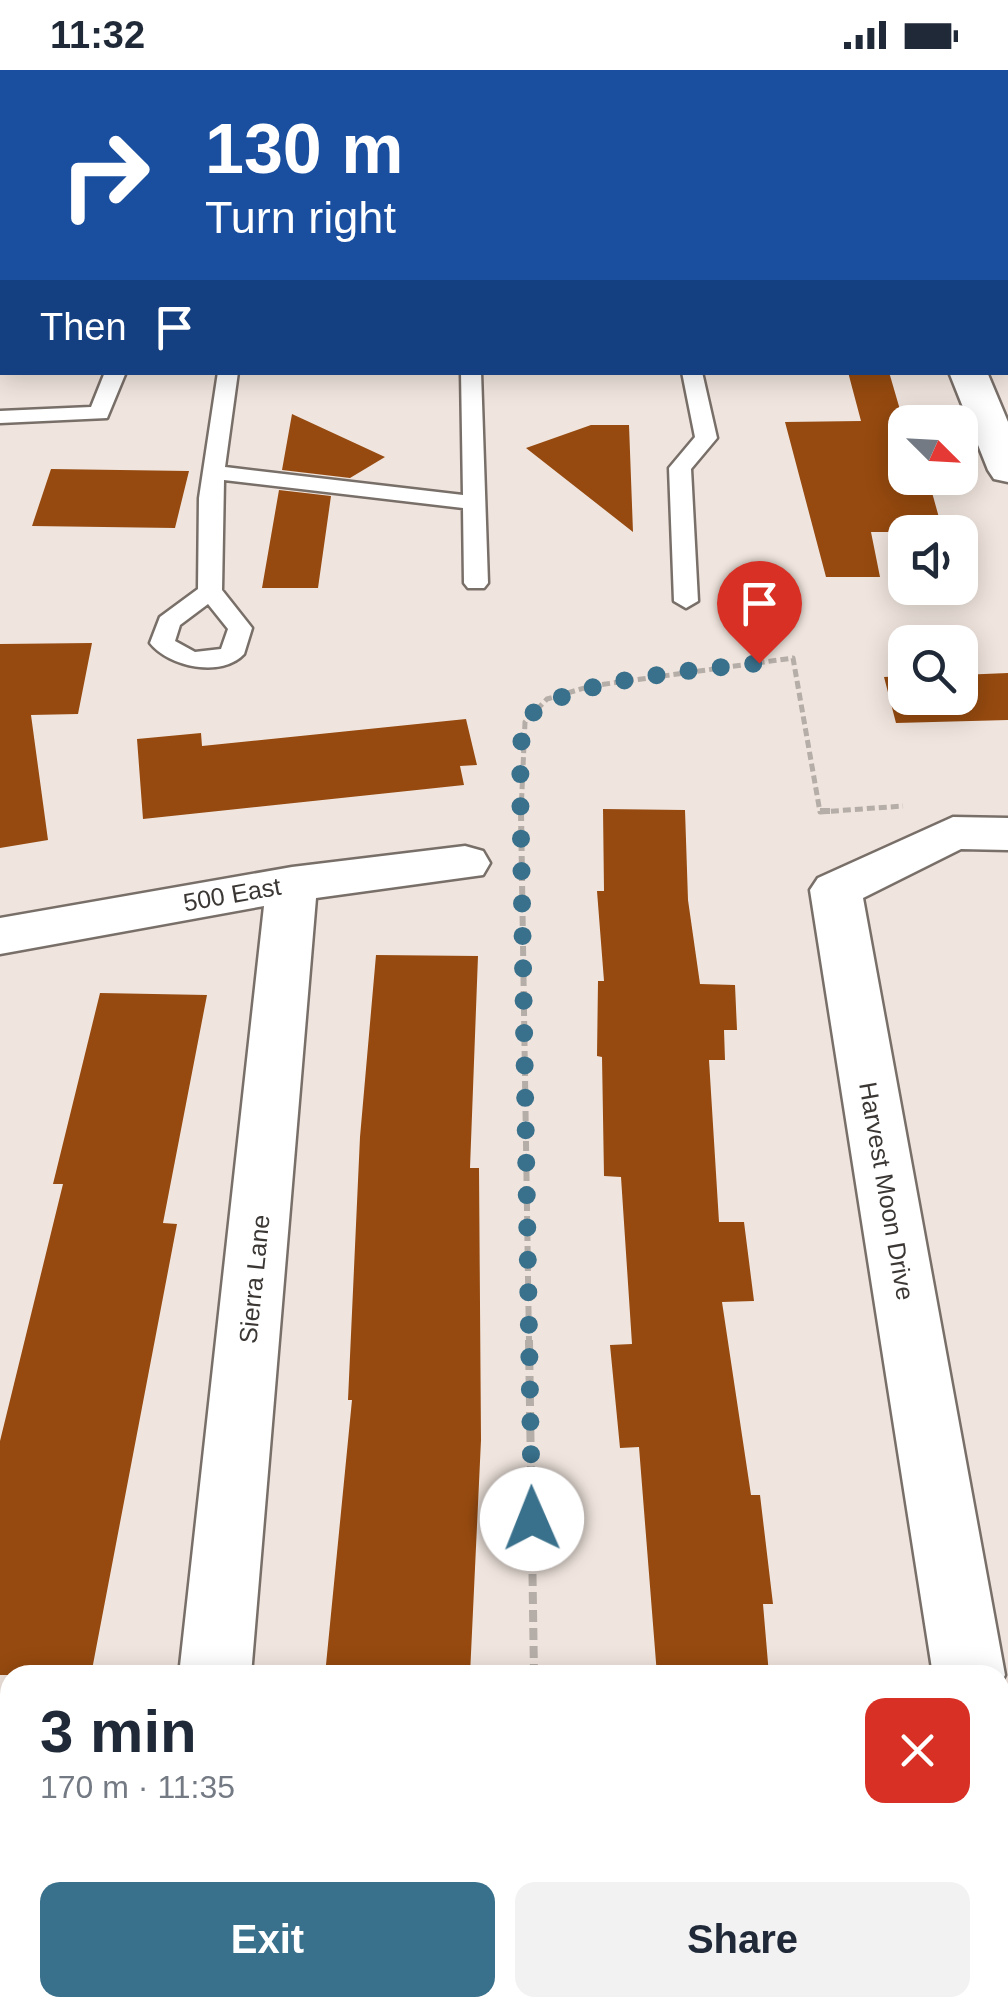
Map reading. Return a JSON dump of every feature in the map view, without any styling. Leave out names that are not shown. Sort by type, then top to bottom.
[{"type":"street","points":[[969,375],[1008,470]]},
{"type":"street","name":"Harvest Moon Drive","points":[[967,1665],[836,890],[953,833],[1008,834]]},
{"type":"street","name":"500 East","points":[[0,936],[292,884],[466,863]]},
{"type":"street","name":"Sierra Lane","points":[[216,1665],[292,884]]},
{"type":"lane","points":[[0,417],[99,414],[115,375]]},
{"type":"lane","points":[[210,591],[213,472],[228,375]]},
{"type":"lane","points":[[471,375],[476,583]]},
{"type":"lane","points":[[686,602],[680,468],[706,438],[693,375]]},
{"type":"lane","points":[[213,472],[474,503]]},
{"type":"path","points":[[534,1665],[520,778],[525,722],[547,700],[590,686],[793,658],[820,812],[909,806]]},
{"type":"building","points":[[849,375],[890,375],[899,405],[888,405],[888,495],[933,495],[938,515],[888,515],[888,532],[871,532],[880,577],[826,577],[785,422],[861,421]]},
{"type":"building","points":[[292,414],[385,457],[350,478],[282,470]]},
{"type":"building","points":[[591,425],[629,425],[633,532],[526,448]]},
{"type":"building","points":[[51,469],[189,471],[175,528],[32,526]]},
{"type":"building","points":[[279,490],[331,496],[318,588],[262,588]]},
{"type":"building","points":[[92,643],[78,714],[31,715],[48,840],[0,848],[0,644]]},
{"type":"building","points":[[1008,673],[1008,720],[896,723],[894,715],[978,715],[978,674]]},
{"type":"building","points":[[466,719],[477,765],[460,766],[464,785],[143,819],[137,739],[201,733],[202,746]]},
{"type":"building","points":[[603,809],[685,810],[688,900],[700,984],[735,985],[737,1030],[724,1030],[725,1060],[709,1060],[719,1222],[744,1222],[754,1301],[722,1302],[751,1495],[760,1495],[773,1604],[763,1604],[768,1665],[656,1665],[639,1447],[620,1448],[610,1345],[632,1344],[621,1177],[604,1176],[602,1057],[597,1056],[598,981],[604,981],[597,891],[604,891]]},
{"type":"building","points":[[376,955],[478,956],[470,1168],[479,1168],[481,1440],[470,1665],[326,1665],[352,1400],[348,1400],[360,1137]]},
{"type":"building","points":[[100,993],[207,995],[163,1223],[177,1224],[93,1665],[0,1665],[0,1441],[63,1184],[53,1184]]},
{"type":"route","points":[[532,1519],[520,778],[525,722],[547,700],[590,686],[759,663]]}]
